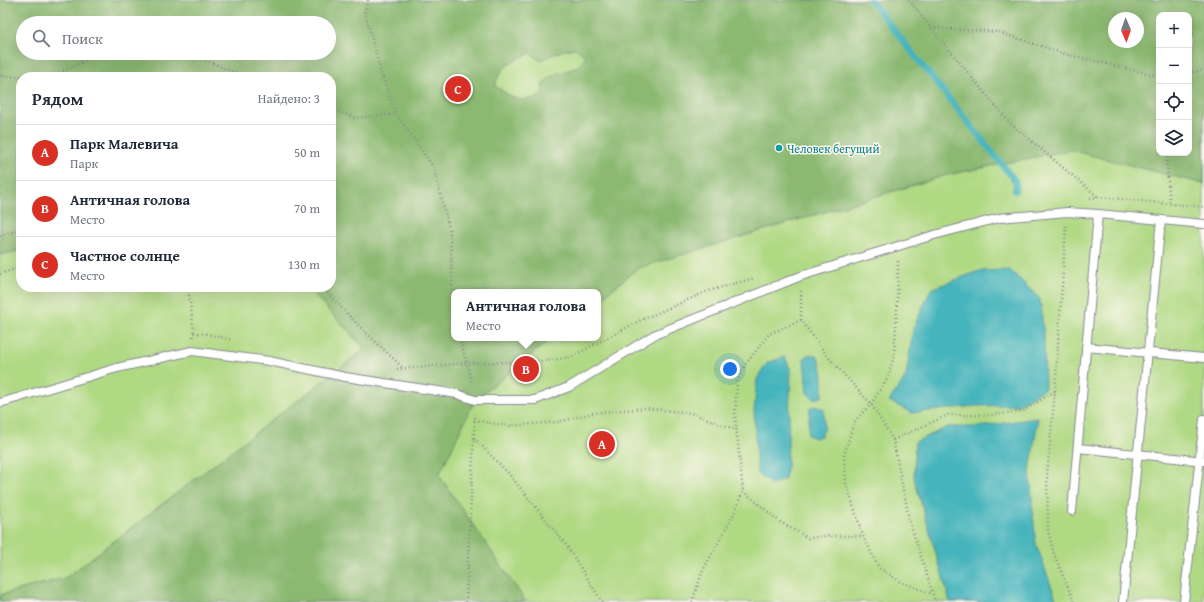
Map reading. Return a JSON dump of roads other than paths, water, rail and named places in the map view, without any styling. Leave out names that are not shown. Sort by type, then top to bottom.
[{"type":"lane","points":[[0,403],[117,368],[192,351],[269,361],[346,377],[457,394],[475,400],[535,400],[569,387],[654,335],[801,276],[934,235],[999,218],[1067,212],[1204,224]]},
{"type":"lane","points":[[1072,511],[1098,214]]},
{"type":"lane","points":[[1123,602],[1161,220]]},
{"type":"lane","points":[[1086,347],[1204,358]]},
{"type":"lane","points":[[1184,602],[1202,460],[1204,419]]},
{"type":"lane","points":[[1078,448],[1202,460]]},
{"type":"water","points":[[1010,270],[1040,299],[1044,338],[1045,388],[1018,405],[974,406],[912,413],[889,401],[906,377],[913,329],[931,289],[979,271]]},
{"type":"water","points":[[807,355],[817,355],[819,360],[823,376],[822,397],[813,399],[807,393],[804,359]]},
{"type":"water","points":[[785,357],[791,371],[787,465],[785,479],[772,485],[757,473],[754,411],[757,379],[767,363]]},
{"type":"water","points":[[815,406],[824,409],[824,429],[821,436],[814,438],[808,435],[810,408]]},
{"type":"water","points":[[1038,418],[1030,472],[1036,544],[1057,602],[950,602],[914,478],[915,442],[948,427],[979,427]]},
{"type":"waterway","points":[[870,0],[1016,182],[1015,191]]},
{"type":"place","name":"Частное солнце","points":[[458,89]]},
{"type":"place","name":"Человек бегущий","points":[[779,148]]},
{"type":"place","name":"Античная голова","points":[[526,369]]},
{"type":"place","name":"Парк Малевича","points":[[602,444]]}]
